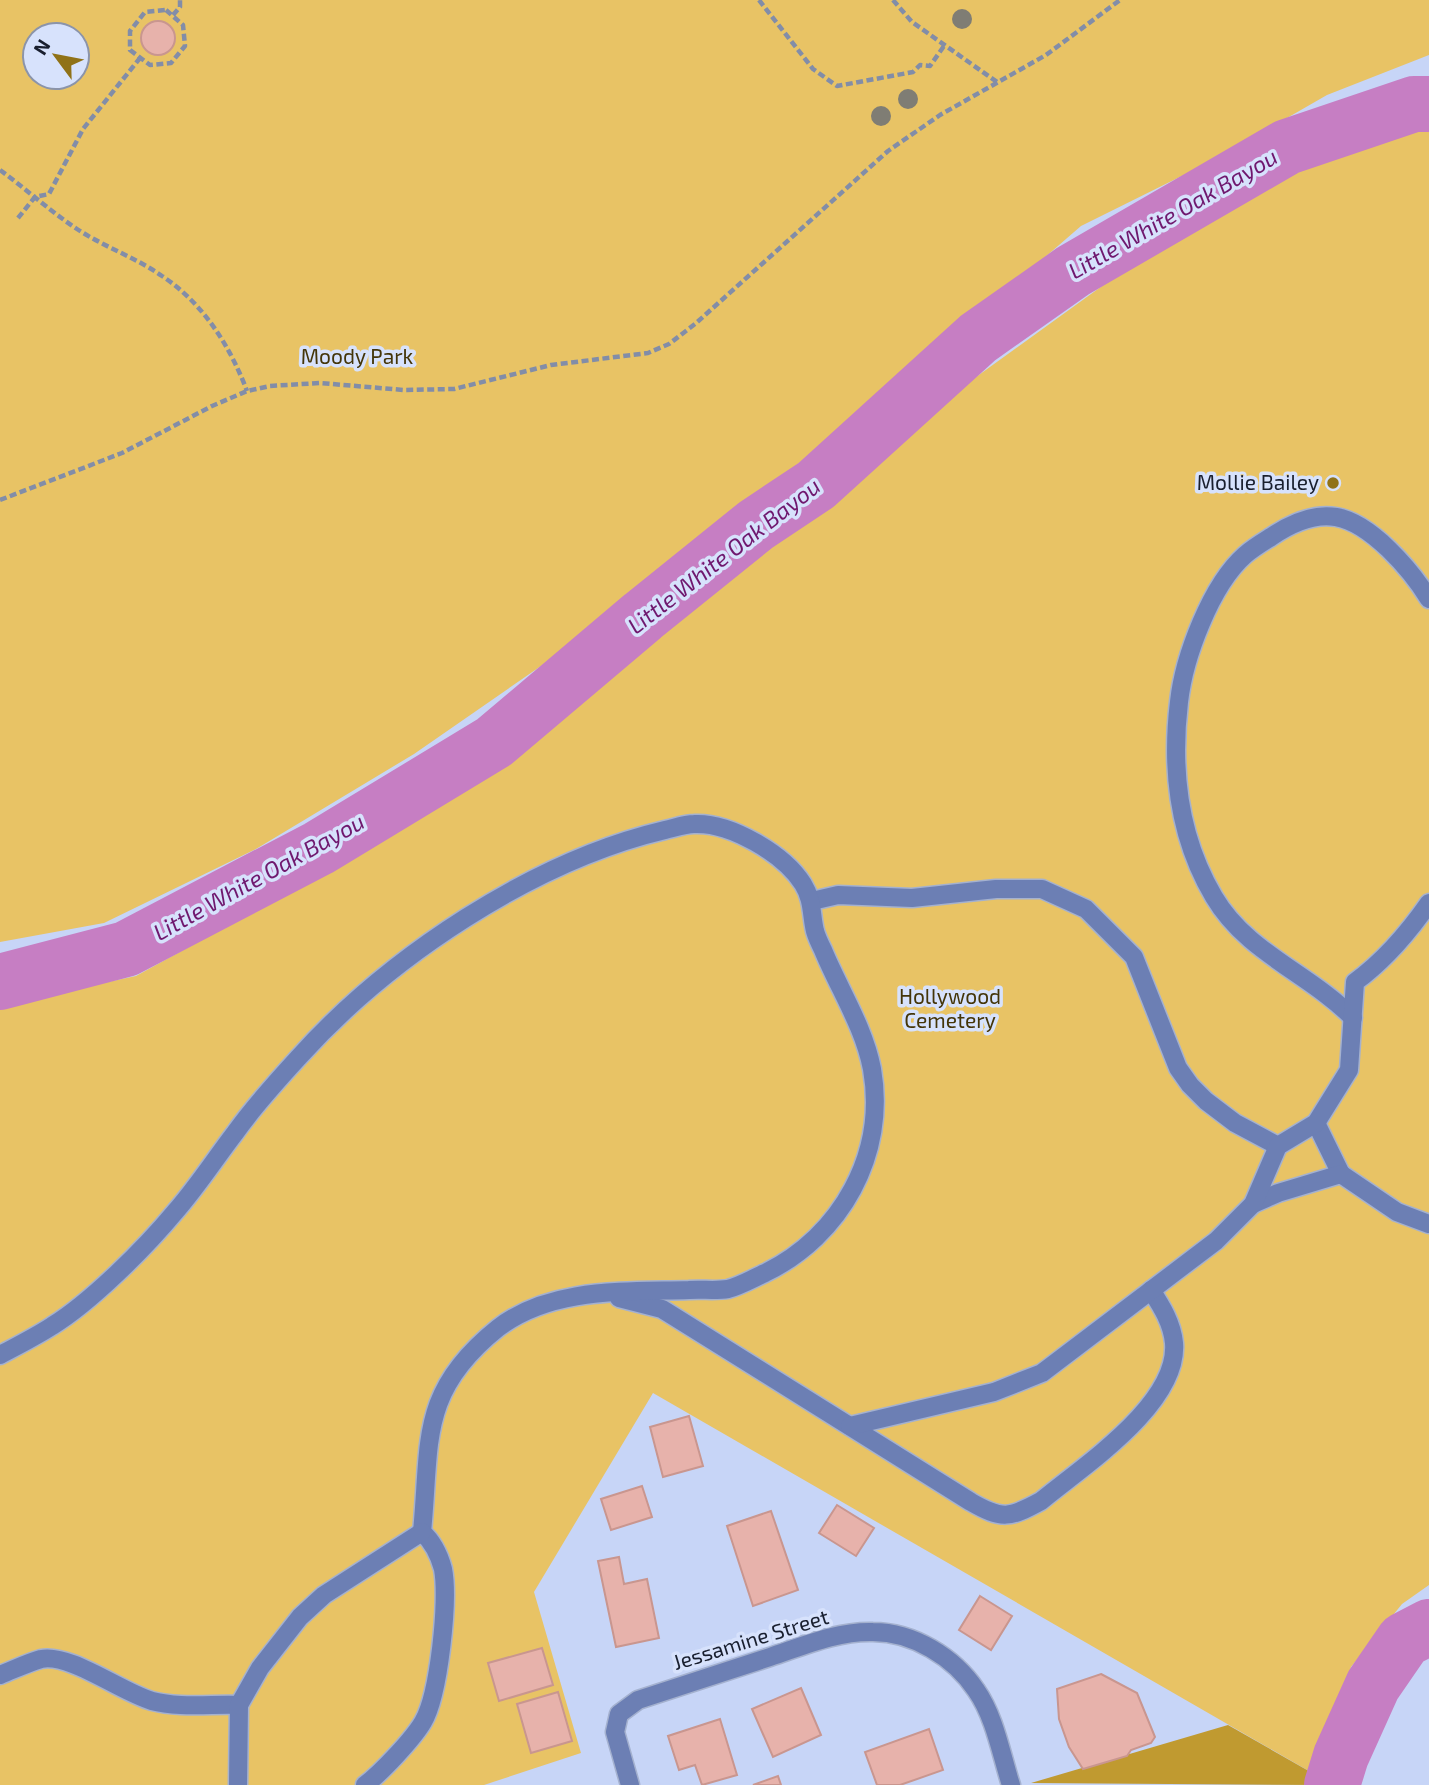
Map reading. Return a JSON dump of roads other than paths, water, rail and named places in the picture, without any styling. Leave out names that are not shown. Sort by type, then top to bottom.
[{"type":"street","points":[[1353,1018],[1326,992],[1281,964],[1254,943],[1231,923],[1213,897],[1197,865],[1180,805],[1176,768],[1179,700],[1193,644],[1208,607],[1223,582],[1244,555],[1294,522],[1334,517],[1349,521],[1382,544],[1405,566],[1429,599]]},
{"type":"street","points":[[0,1355],[56,1324],[139,1250],[173,1215],[236,1130],[302,1053],[346,1010],[428,944],[528,883],[586,856],[638,837],[694,824],[723,828],[772,852],[793,870],[812,901],[815,932],[862,1037],[872,1069],[874,1107],[872,1128],[861,1171],[852,1193],[826,1229],[809,1245],[779,1266],[730,1289],[598,1293],[538,1305],[518,1314],[499,1328],[464,1360],[439,1399],[425,1460],[422,1532]]},
{"type":"street","points":[[812,901],[838,895],[912,898],[996,889],[1042,889],[1086,909],[1134,957],[1178,1068],[1190,1085],[1235,1123],[1278,1146]]},
{"type":"street","points":[[1253,1204],[1278,1146],[1317,1123],[1349,1070],[1355,982],[1391,951],[1429,903]]},
{"type":"street","points":[[1317,1123],[1341,1174],[1397,1212],[1429,1224]]},
{"type":"street","points":[[850,1426],[994,1392],[1031,1379],[1216,1241],[1253,1204],[1278,1193],[1341,1174]]},
{"type":"street","points":[[598,1293],[663,1309],[988,1512],[999,1516],[1024,1510],[1041,1501],[1135,1422],[1161,1392],[1174,1361],[1174,1343],[1168,1318],[1151,1290]]},
{"type":"street","points":[[238,1785],[239,1705],[260,1668],[300,1617],[324,1594],[422,1532]]},
{"type":"street","points":[[365,1785],[378,1775],[423,1722],[431,1701],[443,1635],[443,1570],[432,1541],[422,1532]]},
{"type":"street","name":"Jessamine Street","points":[[631,1785],[615,1732],[620,1714],[638,1700],[834,1636],[874,1632],[912,1640],[941,1654],[957,1667],[977,1690],[991,1722],[1010,1785]]},
{"type":"street","points":[[0,1675],[42,1659],[56,1658],[155,1702],[239,1705]]},
{"type":"waterway","name":"Little White Oak Bayou","points":[[0,982],[126,949],[319,848],[494,742],[756,525],[816,485],[978,338],[1073,271],[1287,147],[1414,104],[1429,104]]},
{"type":"waterway","name":"Little White Oak Bayou","points":[[1332,1785],[1341,1756],[1373,1685],[1404,1640],[1429,1627]]},
{"type":"place","name":"Mollie Bailey","points":[[1333,483]]},
{"type":"park label","name":"Moody Park","points":[[357,357]]},
{"type":"park label","name":"Hollywood Cemetery","points":[[950,1009]]}]
